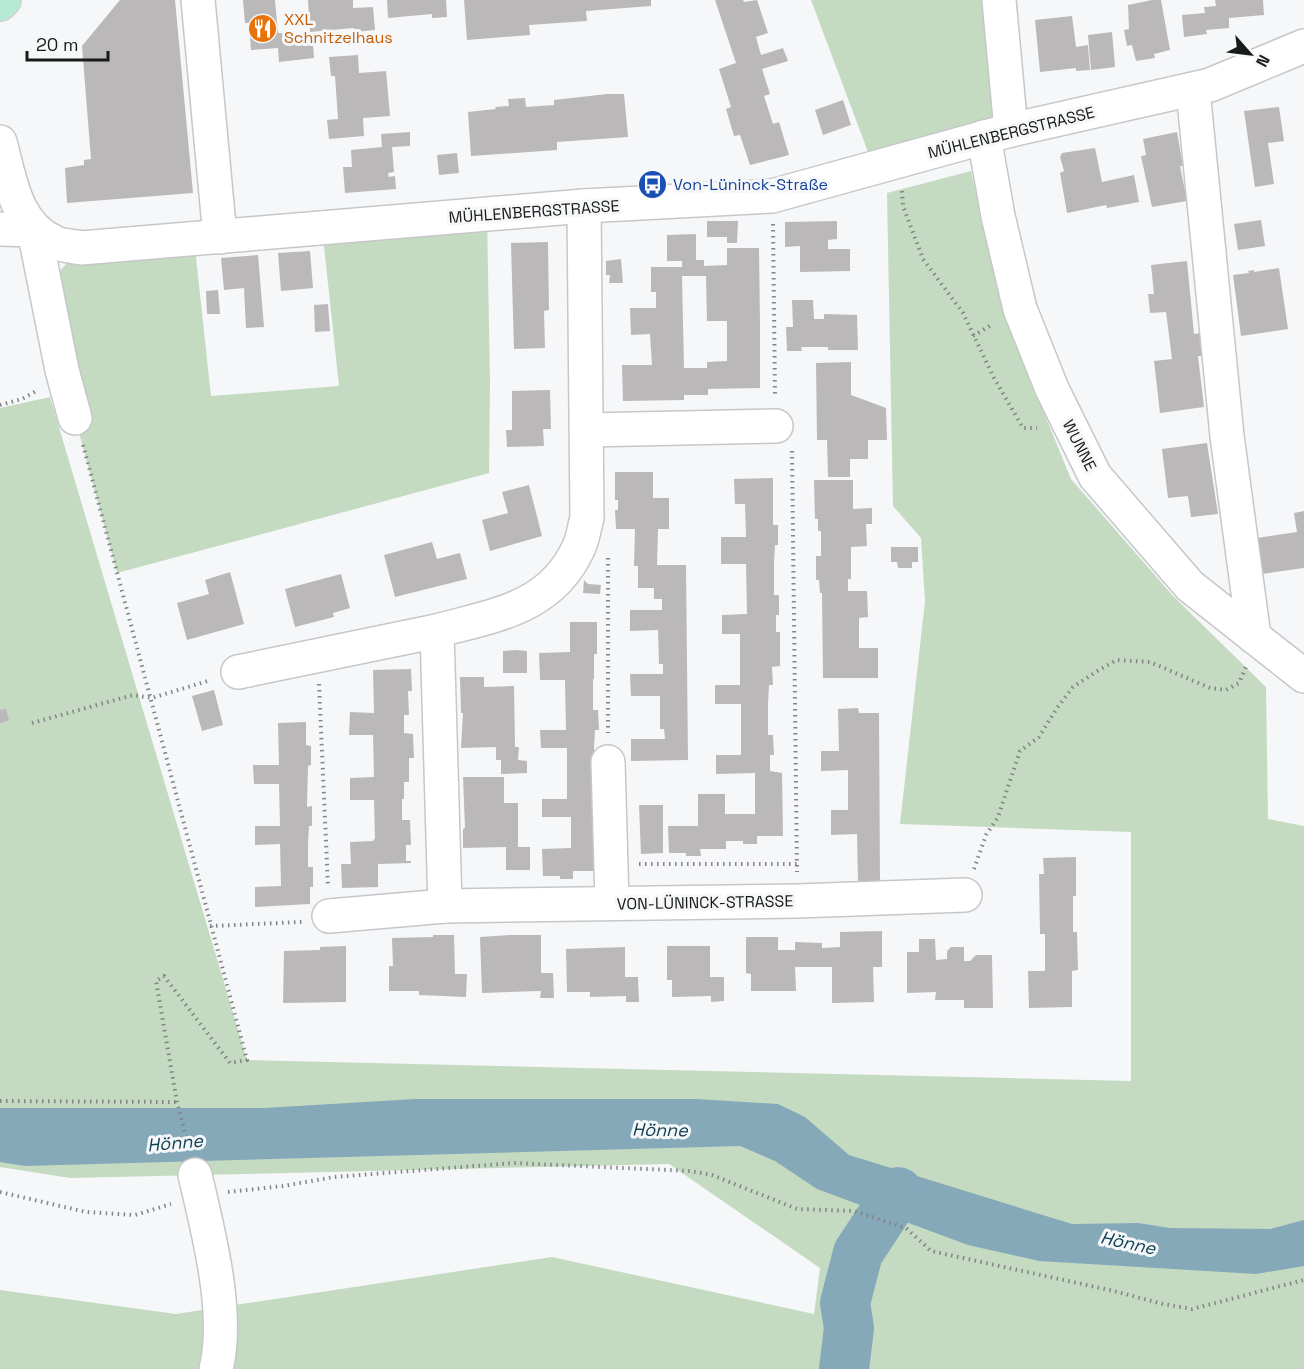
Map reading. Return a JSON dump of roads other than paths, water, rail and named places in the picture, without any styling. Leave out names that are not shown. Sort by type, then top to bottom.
[{"type":"main road","points":[[0,4],[4,0]]},
{"type":"street","points":[[198,0],[220,237]]},
{"type":"street","name":"WUNNE","points":[[999,0],[998,216],[1020,309],[1052,389],[1095,476],[1145,536],[1190,586],[1304,676]]},
{"type":"street","name":"MÜHLENBERGSTRASSE","points":[[34,230],[55,243],[81,248],[584,206],[772,196],[998,133],[1210,86],[1304,46]]},
{"type":"street","points":[[1193,90],[1227,436],[1254,637]]},
{"type":"street","points":[[0,142],[10,181],[21,210],[34,230],[62,369],[75,418]]},
{"type":"street","points":[[238,672],[437,631],[514,610],[542,594],[566,571],[579,547],[587,518],[584,206]]},
{"type":"street","points":[[0,229],[34,230]]},
{"type":"street","points":[[587,430],[776,426]]},
{"type":"street","points":[[437,631],[445,906]]},
{"type":"street","points":[[608,762],[612,903]]},
{"type":"street","name":"VON-LÜNINCK-STRASSE","points":[[329,916],[445,906],[965,896]]},
{"type":"street","points":[[197,1185],[219,1296],[219,1358],[216,1369]]},
{"type":"water","name":"Hönne","points":[[415,1099],[697,1099],[778,1104],[805,1117],[849,1155],[1072,1224],[1138,1223],[1170,1228],[1270,1229],[1304,1220],[1304,1266],[1256,1274],[1039,1261],[968,1245],[817,1189],[775,1161],[740,1146],[25,1166],[0,1162],[0,1108],[264,1108]]},
{"type":"waterway","points":[[844,1369],[849,1328],[845,1303],[858,1253],[898,1192]]},
{"type":"place","name":"XXL Schnitzelhaus","points":[[263,28]]},
{"type":"place","name":"Von-Lüninck-Straße","points":[[652,184]]}]
